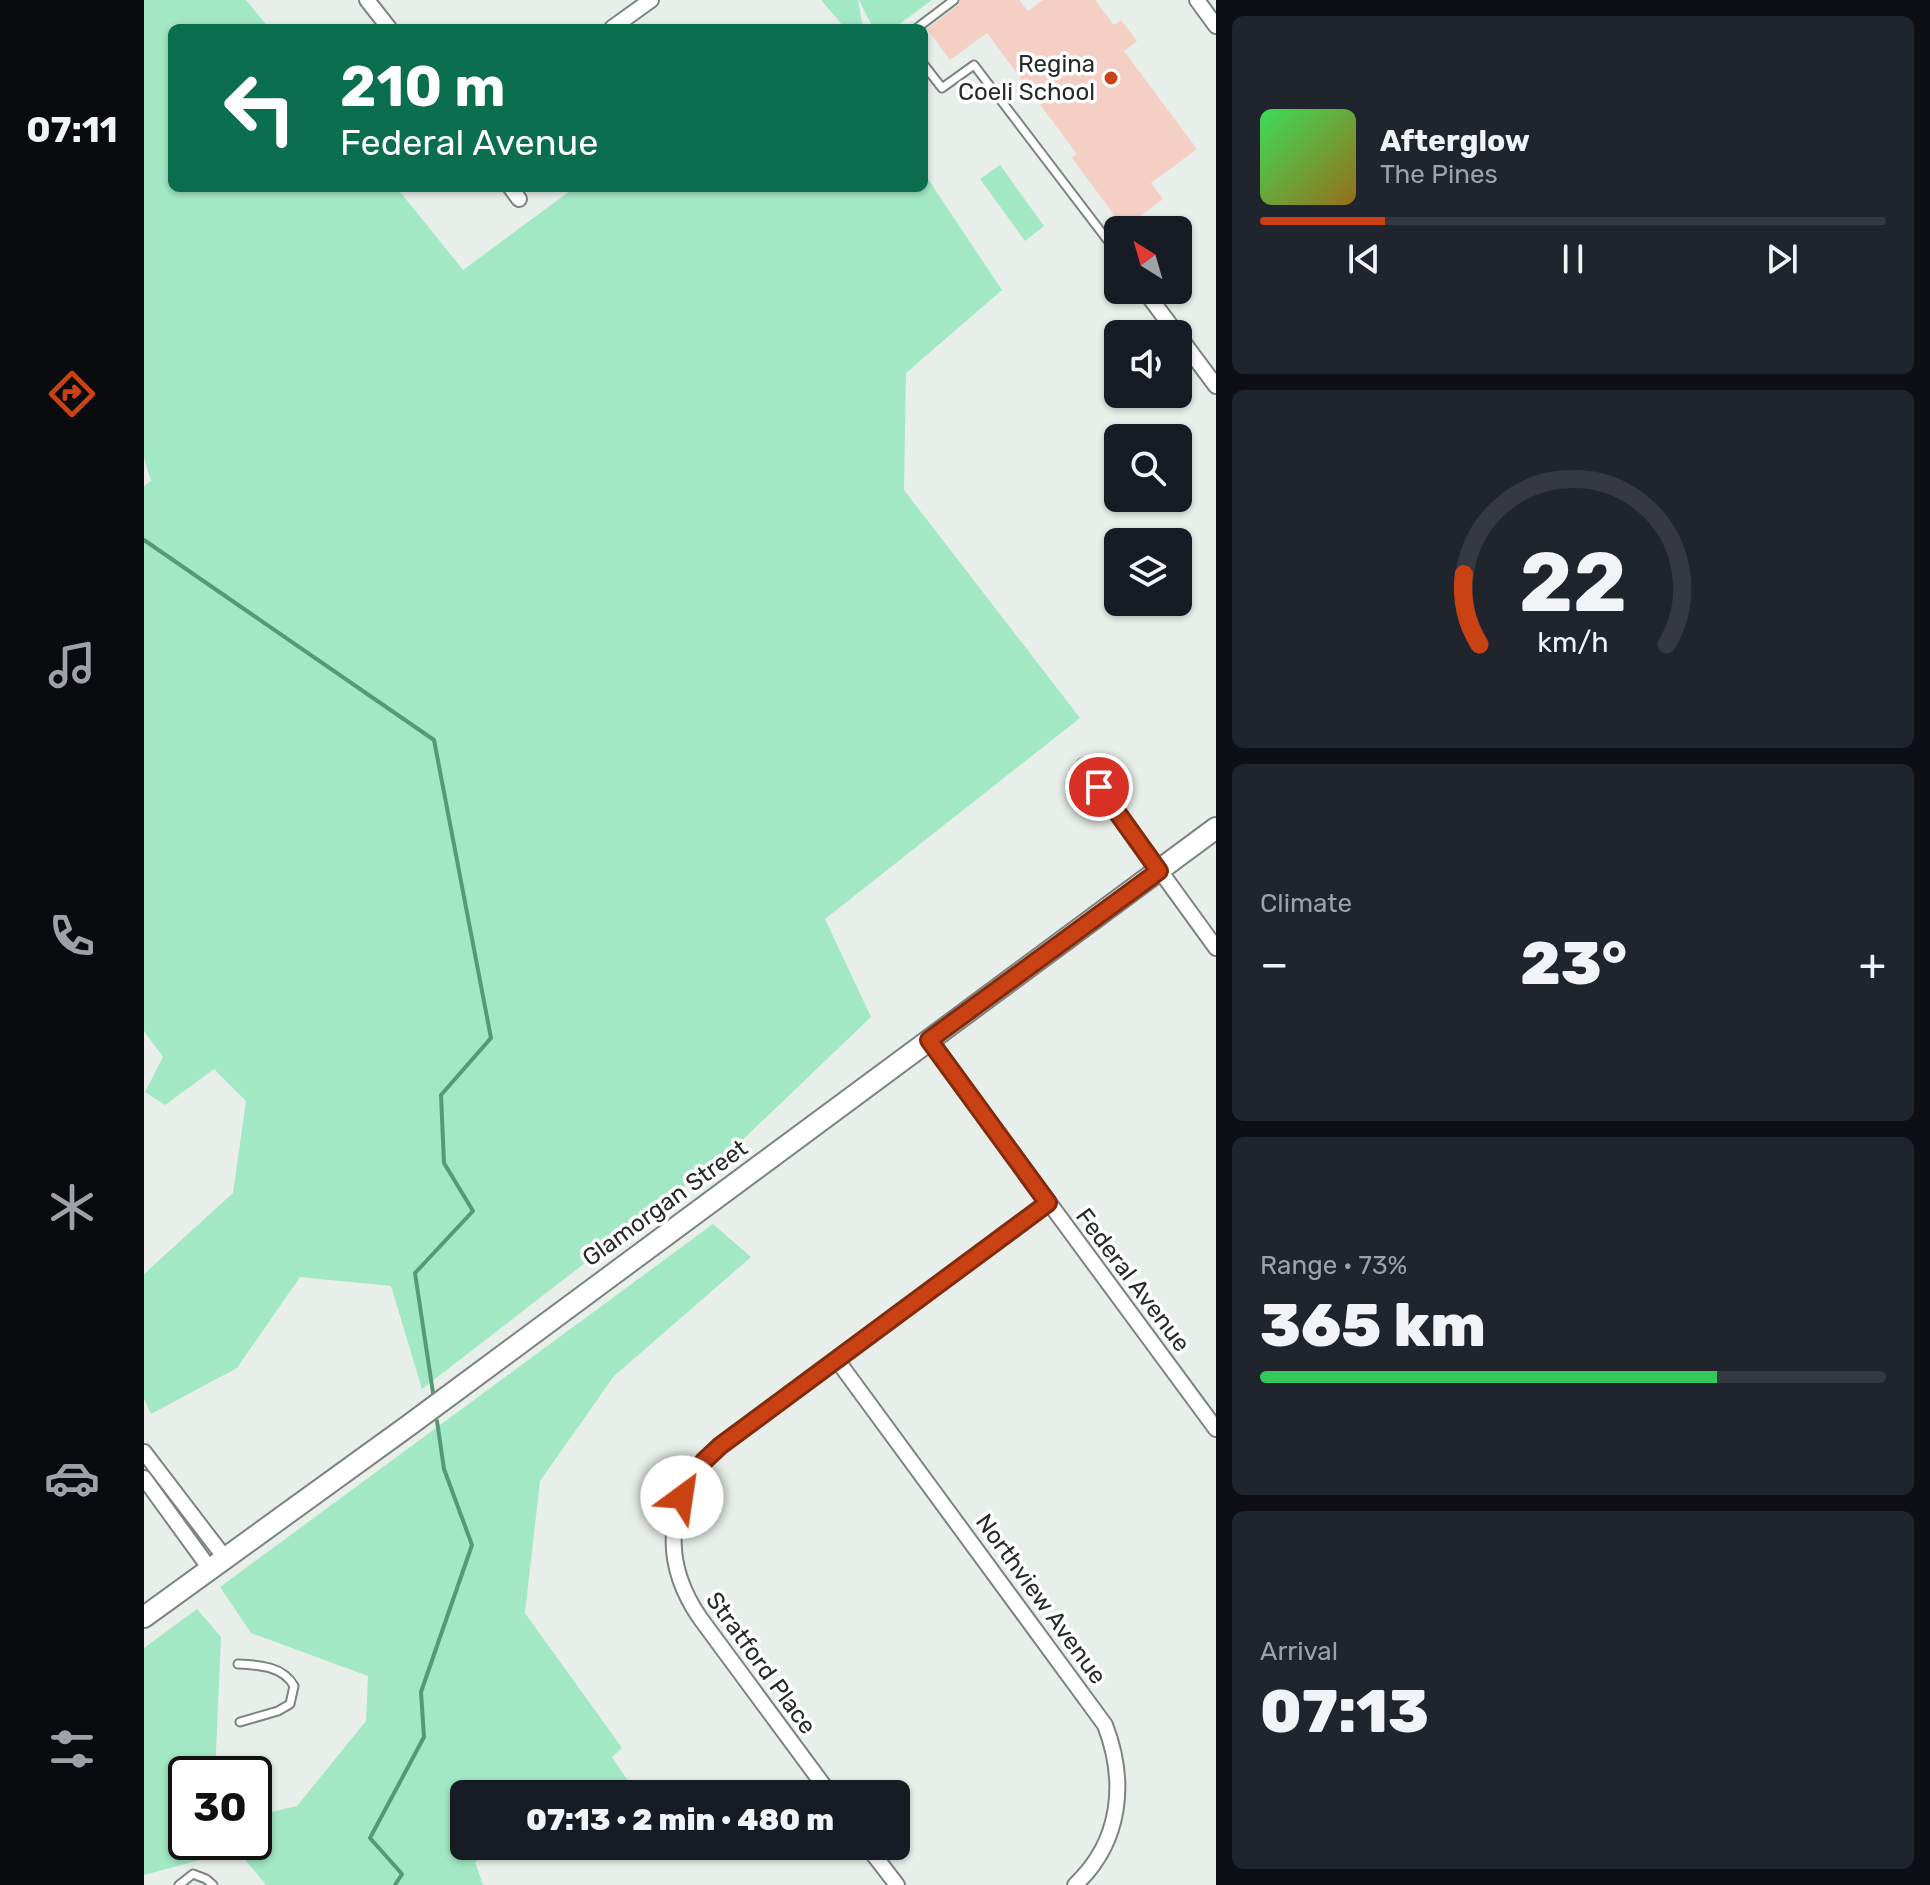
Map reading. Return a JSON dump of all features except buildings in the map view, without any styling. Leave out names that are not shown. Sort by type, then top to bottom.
[{"type":"street","points":[[367,0],[386,24]]},
{"type":"street","points":[[618,24],[651,0]]},
{"type":"street","points":[[1197,0],[1216,26]]},
{"type":"street","points":[[1155,304],[1167,320]]},
{"type":"street","points":[[1192,354],[1216,386]]},
{"type":"street","points":[[1084,766],[1216,948]]},
{"type":"street","name":"Glamorgan Street","points":[[144,1617],[419,1418],[1216,828]]},
{"type":"street","name":"Federal Avenue","points":[[929,1040],[1216,1429]]},
{"type":"street","name":"Stratford Place","points":[[820,1780],[687,1600],[678,1581],[674,1560],[673,1539],[682,1497],[704,1461],[1048,1203]]},
{"type":"street","name":"Northview Avenue","points":[[837,1360],[1105,1725],[1117,1766],[1117,1809],[1108,1840],[1098,1859],[1075,1885]]},
{"type":"street","points":[[144,1452],[150,1477],[217,1563]]},
{"type":"street","points":[[878,1860],[897,1885]]},
{"type":"lane","points":[[922,24],[954,0]]},
{"type":"lane","points":[[928,70],[942,88],[974,65],[1104,236]]},
{"type":"lane","points":[[238,1664],[277,1670],[294,1686],[290,1704],[278,1711],[240,1722]]},
{"type":"lane","points":[[179,1885],[193,1874],[213,1885]]},
{"type":"green space","points":[[144,0],[246,0],[266,24],[168,24],[168,192],[400,192],[463,270],[569,192],[928,192],[928,179],[1002,290],[906,373],[904,490],[1080,718],[825,919],[871,1017],[735,1147],[422,1389],[391,1286],[300,1277],[237,1368],[151,1414],[144,1399],[144,1274],[233,1193],[246,1101],[214,1069],[165,1105],[145,1092],[163,1057],[144,1031],[144,486],[151,481],[144,458]]},
{"type":"green space","points":[[821,0],[858,0],[862,24],[842,24]]},
{"type":"green space","points":[[859,0],[932,0],[899,24],[871,24]]},
{"type":"green space","points":[[1000,165],[1044,226],[1025,241],[980,179]]},
{"type":"green space","points":[[713,1224],[751,1257],[614,1376],[540,1481],[525,1613],[622,1748],[612,1757],[628,1780],[450,1780],[450,1860],[478,1860],[475,1862],[483,1885],[266,1885],[245,1860],[272,1860],[272,1812],[297,1806],[366,1721],[368,1676],[251,1633],[220,1587]]},
{"type":"green space","points":[[197,1609],[221,1637],[216,1756],[168,1756],[168,1860],[200,1860],[144,1875],[144,1648]]},
{"type":"waterway","points":[[144,540],[434,740],[491,1038],[441,1095],[444,1163],[473,1211],[415,1273],[433,1393]]},
{"type":"waterway","points":[[395,1885],[402,1874],[370,1838],[424,1737],[421,1692],[472,1545],[444,1469],[437,1421]]},
{"type":"place","name":"Regina Coeli School","points":[[1111,78]]},
{"type":"route","points":[[682,1497],[704,1461],[720,1446],[1048,1203],[929,1040],[1159,871],[1099,787]]}]
